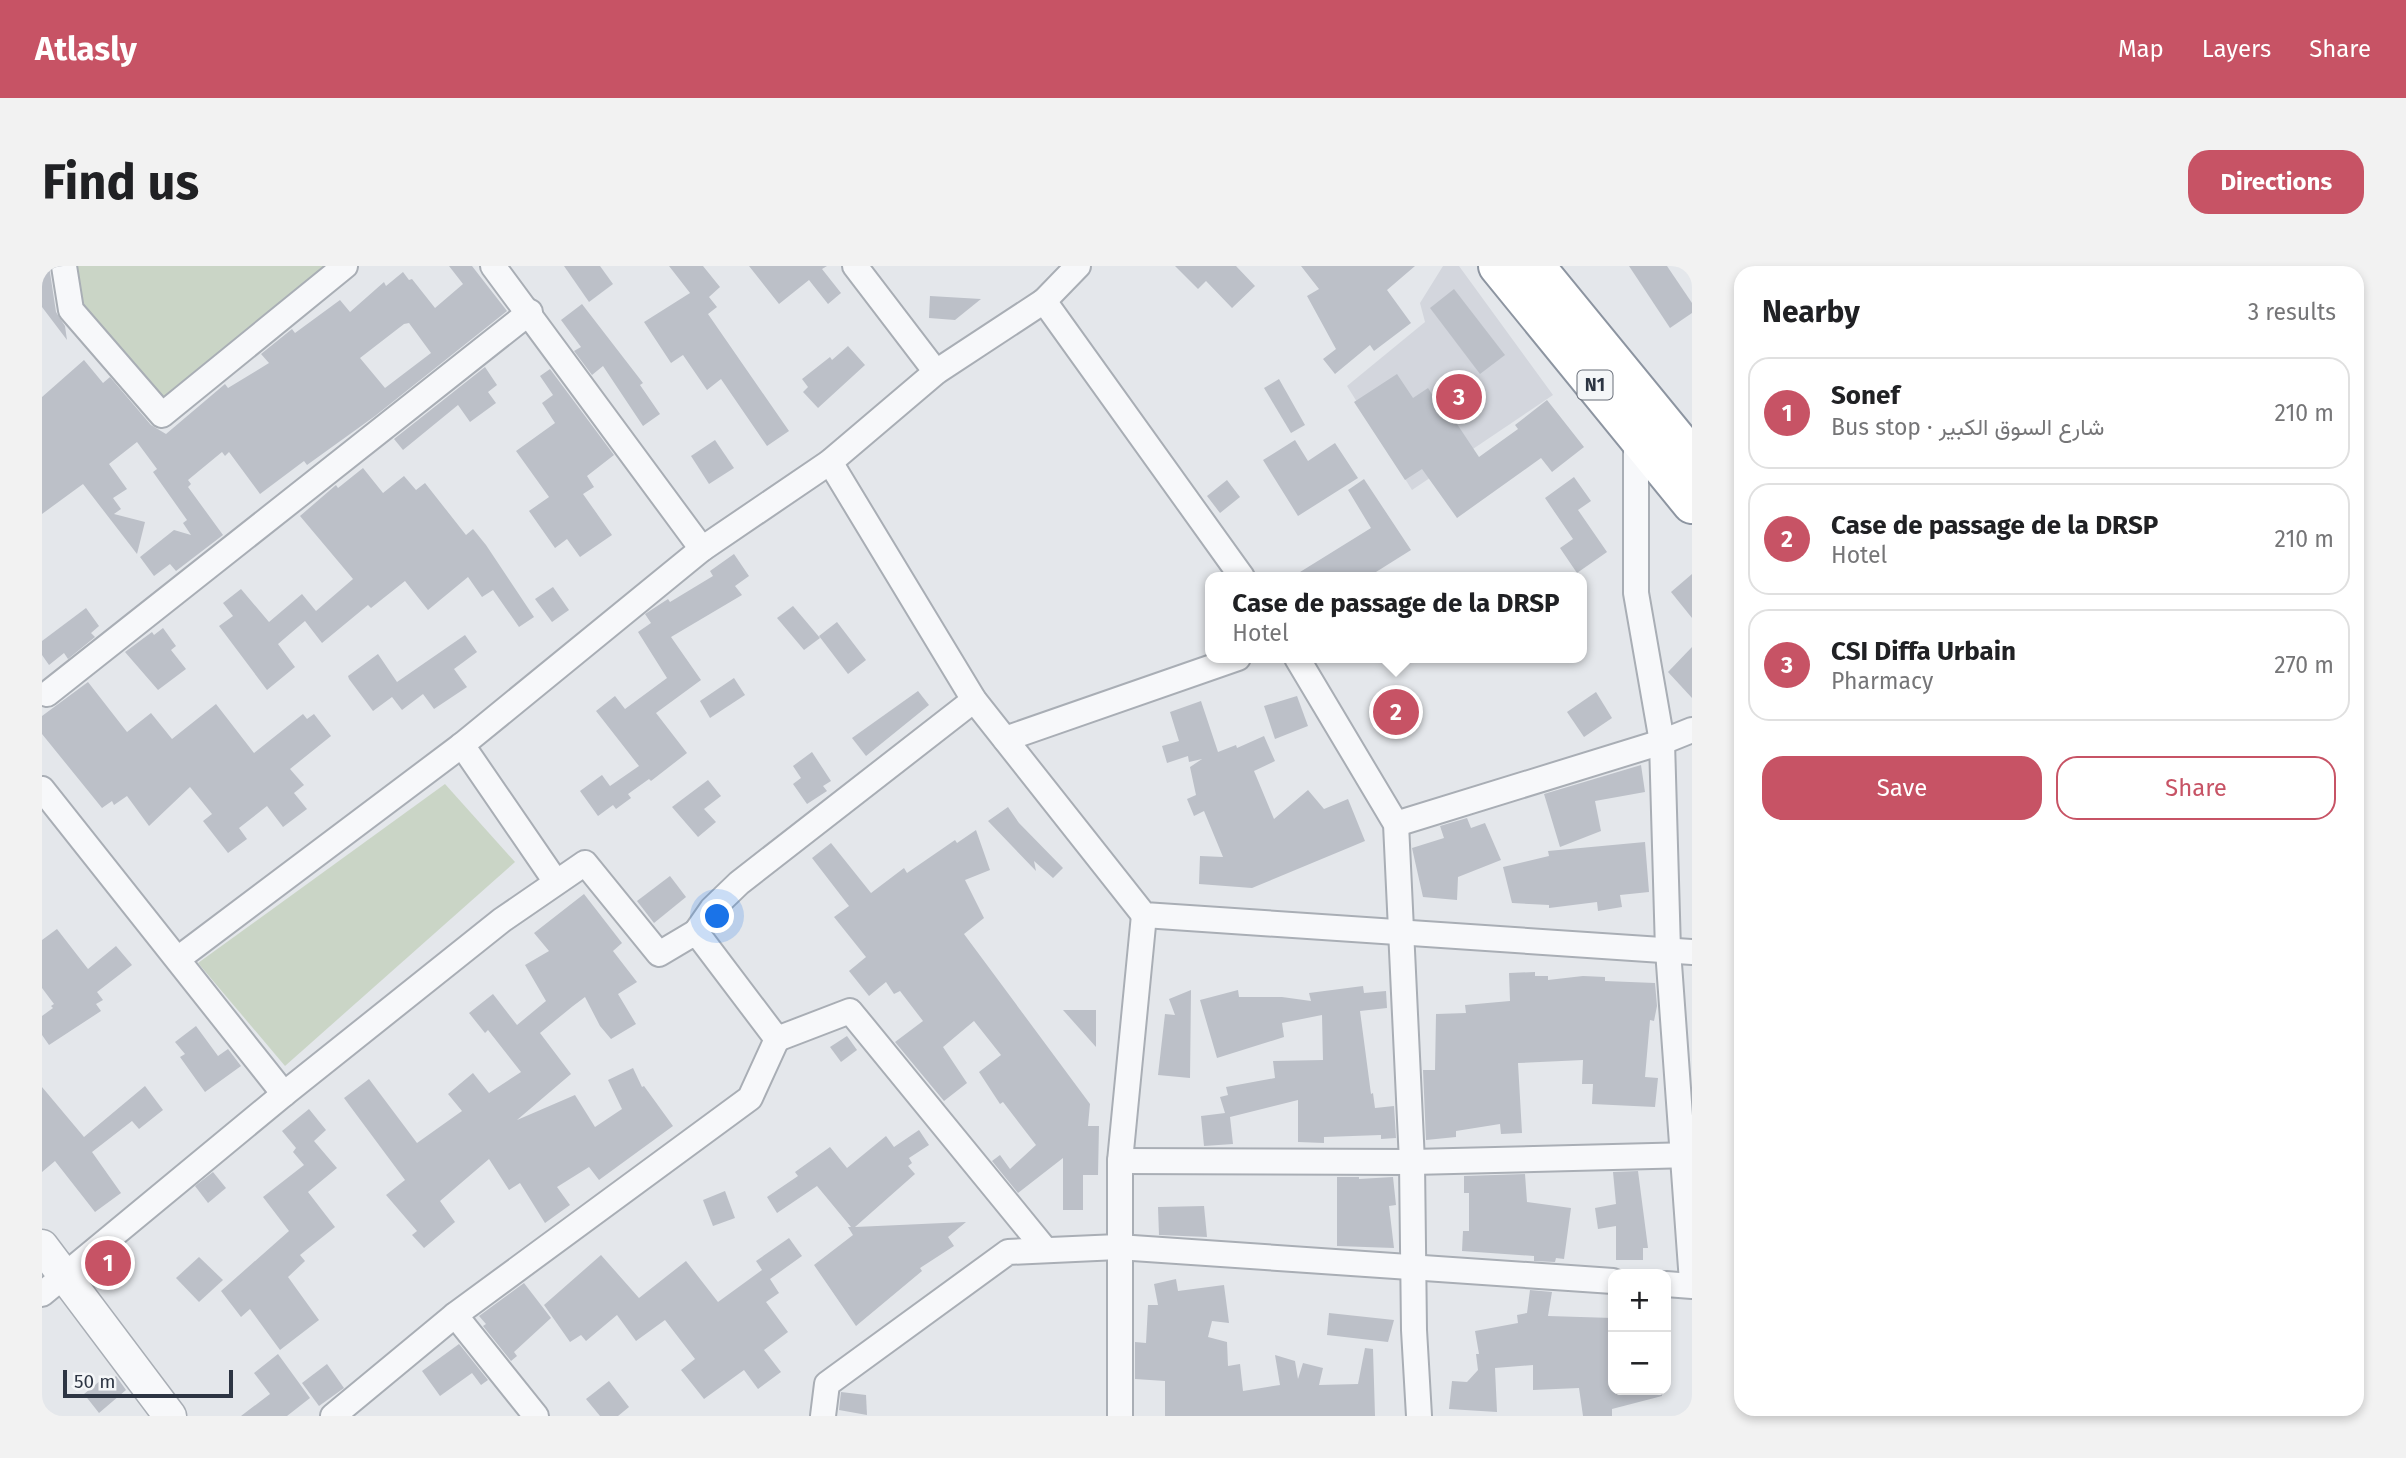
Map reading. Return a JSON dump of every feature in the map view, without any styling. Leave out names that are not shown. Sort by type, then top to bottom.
[{"type":"highway","name":"N1","points":[[1498,266],[1692,504]]},
{"type":"highway","name":"N1","points":[[1535,266],[1692,458]]},
{"type":"street","points":[[64,266],[71,310],[162,415],[345,266]]},
{"type":"street","points":[[493,266],[530,312],[702,548]]},
{"type":"street","points":[[855,266],[936,372]]},
{"type":"street","points":[[179,958],[462,745],[702,548],[830,462],[936,372],[1044,301],[1078,266]]},
{"type":"street","points":[[1044,301],[1238,572]]},
{"type":"street","points":[[44,693],[530,312]]},
{"type":"street","points":[[1636,437],[1636,593],[1662,742],[1680,951],[1692,1284],[1671,1284]]},
{"type":"street","points":[[830,462],[974,700],[1143,915],[1120,1161],[1120,1416]]},
{"type":"street","points":[[1005,739],[1224,663]]},
{"type":"street","points":[[1300,663],[1395,824],[1412,1162],[1419,1416]]},
{"type":"street","points":[[54,1285],[284,1094],[556,882],[585,863],[659,954],[696,932],[712,909],[739,883],[974,700]]},
{"type":"street","points":[[1395,824],[1662,742],[1692,730]]},
{"type":"street","points":[[462,745],[556,882]]},
{"type":"street","points":[[42,789],[179,958],[284,1094]]},
{"type":"street","points":[[1143,915],[1680,951]]},
{"type":"street","points":[[696,932],[777,1039]]},
{"type":"street","points":[[334,1416],[455,1315],[750,1098],[777,1039],[850,1011],[1044,1248]]},
{"type":"street","points":[[1120,1161],[1412,1162],[1687,1156]]},
{"type":"street","points":[[42,1247],[54,1285],[170,1416]]},
{"type":"street","points":[[824,1416],[827,1384],[1008,1252],[1044,1248],[1118,1247],[1608,1281]]},
{"type":"street","points":[[455,1315],[536,1416]]},
{"type":"shaded area","points":[[1443,266],[1459,266],[1553,395],[1412,490],[1347,386],[1425,322],[1420,303]]},
{"type":"green space","points":[[70,266],[339,266],[160,407],[75,305]]},
{"type":"green space","points":[[445,784],[515,862],[285,1066],[198,963]]},
{"type":"building","points":[[42,266],[49,266],[56,312],[65,326],[67,340],[42,307]]},
{"type":"building","points":[[449,266],[472,266],[507,311],[375,416],[307,465],[304,461],[260,494],[229,452],[225,456],[222,452],[188,480],[191,484],[188,487],[223,535],[176,571],[170,564],[154,576],[140,557],[174,530],[191,535],[183,523],[187,520],[153,472],[157,469],[137,442],[109,464],[127,489],[113,498],[121,509],[114,514],[145,522],[137,554],[83,484],[42,514],[42,397],[84,360],[103,383],[110,377],[151,425],[166,434],[225,384],[228,388],[269,363],[261,354],[292,329],[295,333],[340,300],[350,312],[384,282],[386,286],[403,272],[435,308],[463,284]],"holes":[[[409,323],[431,353],[385,388],[360,358]]]},
{"type":"building","points":[[564,266],[600,266],[613,284],[589,302]]},
{"type":"building","points":[[669,266],[703,266],[720,287],[709,297],[717,307],[708,314],[789,431],[767,446],[721,379],[707,390],[683,355],[671,363],[644,322],[690,293]]},
{"type":"building","points":[[749,266],[827,266],[822,269],[841,293],[828,304],[809,280],[779,304]]},
{"type":"building","points":[[1175,266],[1236,266],[1255,286],[1232,308],[1206,281],[1198,289]]},
{"type":"building","points":[[1301,266],[1415,266],[1387,290],[1411,323],[1374,351],[1370,345],[1335,374],[1323,359],[1336,349],[1307,296],[1319,289]]},
{"type":"building","points":[[1629,266],[1667,266],[1692,303],[1692,313],[1670,328]]},
{"type":"building","points":[[1454,289],[1505,355],[1480,374],[1430,308]]},
{"type":"building","points":[[930,296],[981,299],[955,320],[929,318]]},
{"type":"building","points":[[582,304],[643,383],[640,385],[660,414],[643,426],[603,366],[592,375],[574,351],[581,347],[561,320]]},
{"type":"building","points":[[848,346],[865,365],[818,408],[803,392],[808,387],[802,379]]},
{"type":"building","points":[[485,367],[497,385],[488,392],[496,403],[470,422],[458,405],[403,450],[394,439]]},
{"type":"building","points":[[550,369],[614,455],[587,476],[594,487],[583,494],[612,535],[580,557],[567,539],[555,548],[529,511],[549,497],[516,451],[555,423],[542,403],[553,395],[540,376]]},
{"type":"building","points":[[1397,374],[1413,398],[1428,388],[1451,424],[1455,421],[1479,457],[1518,429],[1515,425],[1547,400],[1584,447],[1552,472],[1541,458],[1457,518],[1422,469],[1405,480],[1354,402]]},
{"type":"building","points":[[1279,379],[1305,425],[1291,433],[1264,388]]},
{"type":"building","points":[[715,440],[734,468],[709,484],[691,456]]},
{"type":"building","points":[[1295,440],[1308,461],[1335,443],[1358,478],[1298,516],[1263,460]]},
{"type":"building","points":[[363,468],[383,493],[404,476],[416,490],[425,483],[466,535],[473,529],[534,617],[519,627],[493,590],[482,597],[468,577],[428,610],[405,581],[371,608],[368,605],[322,643],[305,621],[278,644],[295,667],[267,690],[219,626],[233,616],[223,603],[241,589],[269,622],[302,594],[316,611],[353,579],[300,516],[336,485],[338,488]]},
{"type":"building","points":[[1574,477],[1591,501],[1578,510],[1607,552],[1576,572],[1560,548],[1573,539],[1545,498]]},
{"type":"building","points":[[1364,479],[1411,550],[1376,572],[1300,572],[1371,528],[1348,490]]},
{"type":"building","points":[[1227,480],[1240,497],[1220,513],[1207,496]]},
{"type":"building","points":[[734,554],[749,576],[735,586],[742,595],[671,637],[701,680],[656,713],[687,753],[651,781],[649,779],[628,794],[631,798],[616,809],[613,805],[598,816],[580,791],[602,775],[610,786],[639,766],[596,711],[615,696],[625,709],[667,678],[638,632],[651,623],[645,614],[713,576],[710,571]]},
{"type":"building","points":[[1692,574],[1692,618],[1671,592]]},
{"type":"building","points":[[553,587],[569,610],[552,622],[535,599]]},
{"type":"building","points":[[793,606],[820,638],[804,650],[777,618]]},
{"type":"building","points":[[86,608],[99,626],[91,633],[95,637],[68,659],[64,653],[49,665],[42,655],[42,641]]},
{"type":"building","points":[[837,622],[866,660],[848,674],[819,636]]},
{"type":"building","points":[[163,628],[176,646],[171,650],[186,669],[158,690],[125,652],[152,632],[154,635]]},
{"type":"building","points":[[465,635],[477,652],[454,669],[467,687],[434,709],[423,694],[402,710],[392,697],[373,711],[349,679],[348,676],[378,654],[397,682]]},
{"type":"building","points":[[1692,647],[1692,698],[1668,672]]},
{"type":"building","points":[[734,678],[745,695],[710,718],[700,701]]},
{"type":"building","points":[[88,682],[127,732],[151,713],[172,739],[216,704],[254,753],[303,714],[307,719],[314,714],[331,736],[290,769],[304,785],[294,793],[307,809],[283,827],[267,806],[239,828],[247,839],[228,853],[203,821],[212,814],[190,787],[149,826],[127,796],[114,805],[112,801],[102,808],[42,734],[42,716]]},
{"type":"building","points":[[918,691],[929,705],[866,756],[852,738]]},
{"type":"building","points":[[1596,692],[1612,718],[1584,737],[1567,712]]},
{"type":"building","points":[[1297,696],[1308,726],[1275,739],[1264,706]]},
{"type":"building","points":[[1201,701],[1218,752],[1236,745],[1237,748],[1264,736],[1275,761],[1254,771],[1274,819],[1308,790],[1324,809],[1348,799],[1365,841],[1252,888],[1199,884],[1200,856],[1223,857],[1204,811],[1194,816],[1187,799],[1196,795],[1190,767],[1202,759],[1189,762],[1188,756],[1167,763],[1162,746],[1179,741],[1170,712]]},
{"type":"building","points":[[812,752],[831,781],[823,786],[827,791],[807,804],[793,784],[801,778],[793,766]]},
{"type":"building","points":[[1641,765],[1645,792],[1595,801],[1601,831],[1560,847],[1544,794]]},
{"type":"building","points":[[708,780],[721,796],[704,809],[716,822],[698,837],[672,807]]},
{"type":"building","points":[[1008,807],[1019,823],[1063,868],[1053,878],[1034,861],[1036,871],[988,821]]},
{"type":"building","points":[[1467,818],[1471,828],[1485,823],[1501,860],[1458,877],[1457,900],[1423,897],[1412,848],[1444,838],[1440,826]]},
{"type":"building","points":[[976,830],[990,870],[965,880],[984,918],[964,934],[1090,1104],[1088,1126],[1099,1126],[1098,1175],[1083,1175],[1083,1210],[1063,1210],[1063,1158],[1018,1193],[992,1161],[1000,1155],[1010,1169],[1036,1145],[1003,1102],[1000,1104],[979,1072],[1001,1055],[974,1021],[943,1047],[967,1083],[944,1101],[895,1042],[923,1021],[900,991],[894,994],[886,982],[869,996],[849,971],[866,957],[834,917],[849,906],[812,858],[831,843],[871,893],[904,868],[907,873],[955,840],[957,843]]},
{"type":"building","points":[[1645,842],[1649,892],[1620,895],[1622,907],[1598,911],[1597,902],[1549,908],[1549,905],[1512,903],[1503,867],[1549,856],[1548,851]]},
{"type":"building","points":[[670,876],[686,897],[654,923],[637,901]]},
{"type":"building","points":[[584,894],[622,943],[613,951],[637,982],[618,994],[636,1024],[611,1039],[600,1026],[585,997],[573,1006],[540,1033],[571,1074],[517,1120],[575,1095],[595,1127],[622,1109],[608,1080],[633,1068],[642,1087],[644,1086],[673,1126],[599,1180],[589,1167],[557,1187],[570,1205],[545,1223],[520,1183],[509,1190],[489,1159],[440,1201],[455,1222],[424,1248],[412,1235],[417,1231],[386,1195],[405,1180],[344,1098],[369,1079],[417,1143],[462,1111],[448,1094],[473,1073],[489,1093],[521,1072],[488,1030],[485,1033],[469,1013],[493,994],[517,1025],[546,1001],[525,965],[549,951],[534,933]]},
{"type":"building","points":[[57,929],[88,969],[116,946],[132,965],[97,992],[103,1000],[96,1004],[101,1011],[49,1045],[42,1035],[42,1016],[53,1008],[51,1006],[54,1004],[42,988],[42,940]]},
{"type":"building","points":[[1535,972],[1535,976],[1548,976],[1548,980],[1583,976],[1605,977],[1605,981],[1655,983],[1657,1006],[1654,1021],[1650,1020],[1645,1077],[1658,1078],[1655,1107],[1592,1104],[1593,1084],[1582,1084],[1583,1060],[1518,1063],[1522,1133],[1501,1134],[1500,1124],[1456,1131],[1456,1137],[1426,1140],[1423,1070],[1435,1070],[1436,1014],[1466,1013],[1465,1005],[1510,1001],[1509,973]]},
{"type":"building","points":[[1363,986],[1364,993],[1386,991],[1387,1008],[1360,1011],[1371,1094],[1373,1093],[1375,1108],[1394,1106],[1396,1138],[1381,1139],[1381,1135],[1324,1137],[1324,1143],[1298,1142],[1298,1100],[1230,1117],[1233,1144],[1204,1146],[1201,1116],[1225,1113],[1220,1097],[1228,1095],[1226,1087],[1275,1078],[1273,1061],[1323,1060],[1322,1015],[1282,1023],[1284,1037],[1217,1058],[1200,1000],[1238,990],[1239,997],[1282,997],[1311,1001],[1309,993]]},
{"type":"building","points":[[1191,990],[1190,1078],[1158,1075],[1165,1014],[1175,1015],[1169,999]]},
{"type":"building","points":[[1063,1010],[1096,1010],[1096,1047]]},
{"type":"building","points":[[196,1026],[218,1056],[228,1049],[241,1066],[205,1092],[180,1057],[185,1054],[175,1042]]},
{"type":"building","points":[[847,1036],[857,1050],[841,1062],[830,1047]]},
{"type":"building","points":[[145,1086],[163,1110],[139,1129],[132,1121],[92,1152],[121,1193],[95,1212],[55,1161],[42,1172],[42,1087],[84,1137]]},
{"type":"building","points":[[309,1109],[326,1130],[314,1141],[337,1168],[308,1192],[335,1227],[300,1255],[305,1261],[288,1277],[319,1320],[280,1350],[250,1309],[241,1317],[221,1291],[289,1231],[263,1197],[304,1165],[293,1152],[296,1148],[282,1131]]},
{"type":"building","points":[[919,1130],[929,1145],[909,1158],[912,1163],[908,1166],[915,1174],[855,1227],[966,1222],[948,1237],[954,1246],[920,1268],[922,1271],[856,1326],[814,1265],[853,1235],[848,1227],[851,1227],[817,1186],[777,1213],[767,1197],[798,1176],[795,1172],[830,1147],[847,1168],[886,1136],[894,1147]]},
{"type":"building","points":[[1638,1171],[1648,1248],[1643,1248],[1643,1260],[1616,1260],[1616,1226],[1598,1229],[1595,1208],[1616,1204],[1613,1172]]},
{"type":"building","points":[[213,1172],[226,1188],[208,1203],[195,1186]]},
{"type":"building","points":[[1525,1174],[1527,1202],[1571,1208],[1564,1259],[1556,1258],[1555,1262],[1534,1261],[1534,1256],[1462,1251],[1463,1231],[1469,1231],[1469,1193],[1464,1193],[1464,1176]]},
{"type":"building","points":[[1337,1177],[1393,1177],[1396,1205],[1389,1206],[1394,1248],[1337,1246]]},
{"type":"building","points":[[725,1191],[735,1218],[713,1226],[703,1200]]},
{"type":"building","points":[[1204,1206],[1207,1237],[1159,1235],[1158,1207]]},
{"type":"building","points":[[789,1238],[802,1256],[770,1279],[779,1293],[766,1302],[788,1332],[764,1350],[781,1372],[758,1389],[744,1370],[704,1399],[681,1370],[695,1359],[665,1320],[636,1341],[617,1315],[586,1341],[581,1335],[570,1342],[544,1305],[601,1255],[639,1298],[686,1261],[718,1302],[762,1270],[756,1261]]},
{"type":"building","points":[[199,1257],[223,1280],[199,1302],[176,1278]]},
{"type":"building","points":[[1176,1279],[1178,1291],[1224,1285],[1229,1323],[1212,1321],[1208,1337],[1227,1342],[1228,1366],[1240,1364],[1243,1391],[1280,1385],[1275,1355],[1295,1361],[1298,1379],[1303,1363],[1323,1368],[1319,1385],[1358,1384],[1365,1348],[1373,1349],[1375,1416],[1165,1416],[1165,1381],[1135,1379],[1135,1342],[1146,1343],[1148,1305],[1158,1305],[1154,1284]]},
{"type":"building","points":[[524,1283],[551,1318],[514,1352],[517,1356],[511,1361],[483,1326],[486,1324],[479,1316]]},
{"type":"building","points":[[1530,1290],[1552,1292],[1548,1316],[1608,1318],[1608,1395],[1662,1396],[1612,1409],[1612,1416],[1583,1416],[1579,1388],[1533,1390],[1533,1365],[1495,1368],[1497,1412],[1449,1409],[1452,1381],[1467,1382],[1478,1370],[1476,1354],[1479,1354],[1475,1331],[1518,1323],[1517,1315],[1527,1313]]},
{"type":"building","points":[[1329,1313],[1394,1320],[1388,1342],[1327,1335]]},
{"type":"building","points":[[459,1344],[488,1380],[481,1385],[472,1373],[440,1396],[422,1371]]},
{"type":"building","points":[[278,1354],[310,1398],[287,1416],[241,1416],[270,1394],[254,1373]]},
{"type":"building","points":[[327,1364],[344,1388],[319,1406],[302,1383]]},
{"type":"building","points":[[116,1376],[126,1390],[99,1413],[84,1394],[101,1380],[105,1385]]},
{"type":"building","points":[[609,1381],[629,1407],[618,1416],[600,1416],[586,1399]]},
{"type":"building","points":[[841,1392],[866,1395],[867,1415],[839,1410]]},
{"type":"place","name":"CSI Diffa Urbain","points":[[1459,397]]},
{"type":"place","name":"Case de passage de la DRSP","points":[[1396,712]]},
{"type":"place","name":"Sonef","points":[[108,1263]]}]
